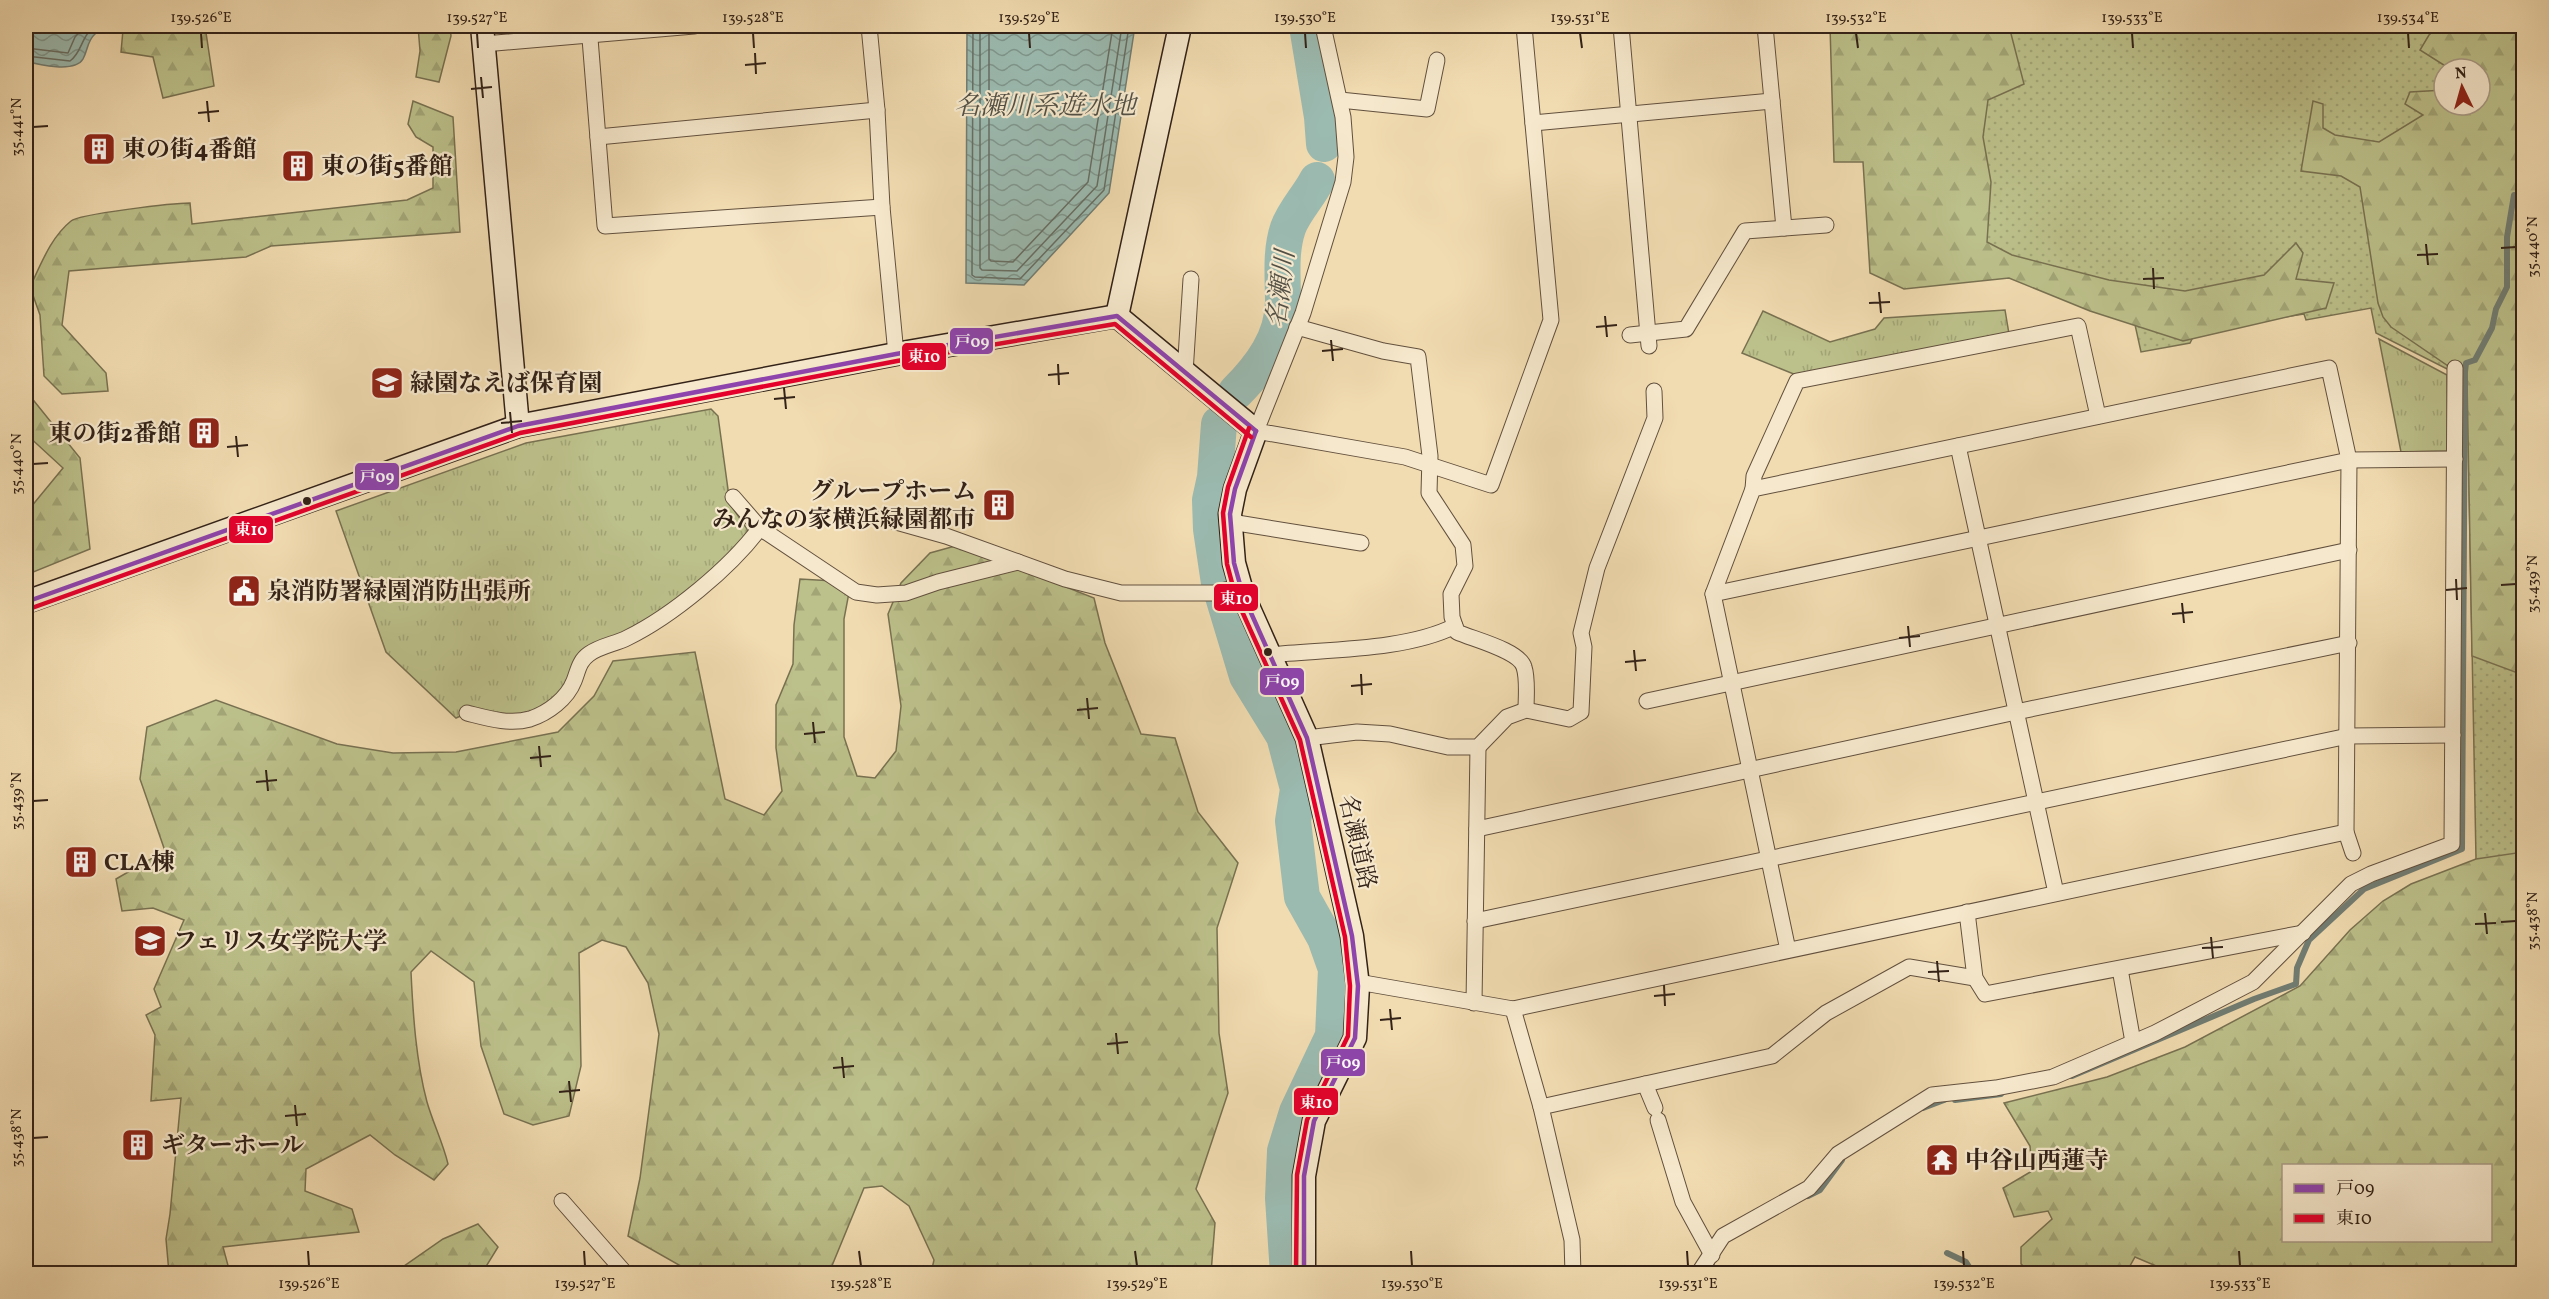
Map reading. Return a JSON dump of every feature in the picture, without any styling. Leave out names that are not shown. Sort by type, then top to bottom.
[{"type":"street","points":[[518,426],[483,35],[694,26]]},
{"type":"street","points":[[869,26],[877,110],[882,207],[896,354]]},
{"type":"street","points":[[1117,316],[1180,26]]},
{"type":"street","points":[[1256,431],[1298,327],[1343,182],[1346,137],[1323,26]]},
{"type":"street","points":[[26,602],[518,426],[896,354],[1117,316],[1256,431],[1405,457],[1491,485],[1554,329],[1551,320],[1524,26]]},
{"type":"street","points":[[1621,26],[1648,340]]},
{"type":"street","points":[[1765,26],[1784,228]]},
{"type":"street","points":[[589,30],[605,226],[882,207]]},
{"type":"street","points":[[1340,100],[1427,109],[1437,60]]},
{"type":"street","points":[[1533,123],[1772,101]]},
{"type":"street","points":[[598,136],[877,110]]},
{"type":"street","points":[[1630,335],[1648,340],[1686,328],[1745,231],[1826,225]]},
{"type":"street","points":[[1185,373],[1191,279]]},
{"type":"street","points":[[1788,950],[1713,594],[1753,489],[1754,476],[1797,381],[2078,326],[2098,417]]},
{"type":"street","points":[[1298,327],[1383,351],[1418,357],[1430,456],[1429,493],[1463,545],[1465,566],[1451,594],[1452,617],[1457,632],[1474,640],[1484,640],[1521,660],[1525,668],[1526,710]]},
{"type":"street","points":[[1753,489],[2329,368],[2349,460],[2346,832],[2353,853]]},
{"type":"street","points":[[1698,1274],[1723,1236],[1809,1188],[1838,1154],[1932,1095],[1996,1088],[2054,1077],[2133,1042],[2253,982],[2360,876],[2452,844],[2455,368]]},
{"type":"street","points":[[1474,1003],[1478,747],[1507,717],[1526,710],[1569,719],[1585,711],[1584,647],[1581,633],[1598,568],[1655,418],[1654,391]]},
{"type":"street","name":"名瀬道路","points":[[1256,431],[1235,489],[1231,522],[1234,562],[1228,590],[1270,655],[1307,738],[1352,936],[1358,982],[1355,1038],[1314,1121],[1306,1165],[1304,1274]]},
{"type":"street","points":[[1958,446],[2056,893]]},
{"type":"street","points":[[1713,594],[2349,460],[2455,459]]},
{"type":"street","points":[[733,497],[760,528],[856,592],[877,596],[906,593],[938,582],[1018,562]]},
{"type":"street","points":[[882,518],[946,536],[1065,579],[1121,593],[1228,590]]},
{"type":"street","points":[[1231,522],[1361,543]]},
{"type":"street","points":[[467,713],[507,722],[530,719],[549,709],[570,690],[579,664],[589,654],[627,639],[684,601],[745,548],[760,528]]},
{"type":"street","points":[[1647,701],[2349,550]]},
{"type":"street","points":[[1270,655],[1409,642],[1437,635],[1455,626]]},
{"type":"street","points":[[1477,829],[2016,712],[2349,643]]},
{"type":"street","points":[[1307,738],[1357,732],[1390,734],[1448,747],[1478,747]]},
{"type":"street","points":[[1475,921],[2348,736],[2453,735]]},
{"type":"street","points":[[1358,982],[1513,1009],[2346,832]]},
{"type":"street","points":[[1966,912],[1974,978],[1985,994],[2303,933]]},
{"type":"street","points":[[1541,1107],[1772,1056],[1826,1013],[1909,967],[1974,978]]},
{"type":"street","points":[[2120,969],[2133,1042]]},
{"type":"street","points":[[1513,1009],[1541,1107],[1572,1240],[1573,1274]]},
{"type":"street","points":[[1645,1084],[1683,1202],[1712,1255]]},
{"type":"street","points":[[562,1201],[626,1274]]},
{"type":"green space","points":[[139,26],[205,26],[214,86],[163,98],[153,57],[121,52],[123,30]]},
{"type":"green space","points":[[418,26],[450,26],[451,36],[439,82],[416,77],[420,51]]},
{"type":"green space","points":[[1830,26],[2009,26],[2024,84],[1988,100],[1983,137],[1991,182],[1987,242],[2012,255],[2109,280],[2185,291],[2264,275],[2296,243],[2303,253],[2296,279],[2334,283],[2326,308],[2183,341],[2090,311],[2009,278],[1904,289],[1870,273],[1863,162],[1834,162]]},
{"type":"green space","points":[[1877,26],[2523,26],[2523,1125],[2433,1004],[2476,859],[2467,379],[2376,333],[2371,308],[2306,320],[2304,314],[2196,331],[2190,343],[2141,352],[2132,311],[2005,267],[1894,275]]},
{"type":"green space","points":[[2439,26],[2523,26],[2523,675],[2472,656],[2467,379],[2391,327],[2383,317],[2378,303],[2360,187],[2341,176],[2301,171],[2313,101],[2323,104],[2323,128],[2335,135],[2379,142],[2423,115],[2405,104],[2410,92],[2432,91],[2432,117],[2492,117],[2492,57],[2432,58],[2420,50],[2429,35]]},
{"type":"green space","points":[[413,101],[453,117],[460,232],[271,246],[246,257],[69,271],[62,325],[106,373],[108,391],[62,394],[44,376],[40,315],[30,287],[52,243],[71,221],[108,212],[181,203],[190,203],[192,224],[407,200],[433,188],[433,147],[416,137],[408,124]]},
{"type":"green space","points":[[2005,310],[2009,334],[1796,375],[1742,353],[1763,311],[1830,342],[1875,329],[1884,318]]},
{"type":"green space","points":[[2379,339],[2447,375],[2448,451],[2401,452]]},
{"type":"green space","points":[[26,391],[80,458],[90,549],[26,575],[26,513],[63,468],[26,434]]},
{"type":"green space","points":[[711,409],[718,416],[730,504],[747,529],[748,537],[688,592],[652,619],[588,650],[566,689],[529,716],[467,713],[456,718],[386,652],[336,511],[526,443]]},
{"type":"green space","points":[[955,546],[990,557],[1094,598],[1105,643],[1141,734],[1175,738],[1198,812],[1238,863],[1217,928],[1219,1033],[1228,1093],[1196,1189],[1215,1223],[1211,1273],[931,1273],[934,1260],[909,1206],[882,1186],[864,1188],[829,1273],[693,1273],[628,1236],[640,1178],[659,1034],[648,983],[626,947],[602,940],[579,953],[581,1066],[569,1116],[533,1125],[504,1114],[481,1046],[474,982],[431,951],[411,972],[414,1021],[423,1086],[448,1164],[434,1180],[395,1155],[370,1135],[306,1169],[305,1191],[352,1209],[359,1232],[223,1247],[230,1273],[169,1273],[166,1239],[181,1098],[151,1101],[155,1035],[146,1015],[161,1007],[154,989],[184,920],[153,908],[122,911],[116,879],[165,851],[140,779],[147,727],[216,700],[337,744],[393,753],[456,752],[558,732],[594,696],[613,661],[695,652],[725,799],[764,815],[782,791],[776,748],[776,705],[793,664],[794,625],[800,579],[851,582],[844,619],[844,737],[857,776],[875,778],[896,751],[901,706],[888,614],[901,583],[930,553]]},
{"type":"green space","points":[[2523,852],[2523,1273],[2175,1274],[2135,1257],[2126,1273],[2062,1274],[2059,1271],[2029,1271],[2021,1264],[2021,1247],[2052,1219],[2048,1211],[2014,1217],[2003,1188],[2032,1171],[2030,1146],[2004,1103],[2107,1077],[2185,1047],[2300,986],[2350,930],[2383,901],[2411,884],[2476,859]]},
{"type":"green space","points":[[478,1224],[498,1247],[482,1273],[394,1273],[443,1239]]},
{"type":"green space","points":[[1983,1266],[2003,1273],[1913,1273],[1919,1268]]},
{"type":"water","points":[[32,26],[127,26],[98,32],[90,40],[83,59],[73,66],[65,67],[26,61],[27,29]]},
{"type":"water","name":"名瀬川系遊水地","points":[[967,26],[1135,26],[1109,193],[1024,285],[966,283]]},
{"type":"waterway","name":"名瀬川","points":[[1307,26],[1322,117],[1324,144]]},
{"type":"waterway","name":"名瀬川","points":[[1236,392],[1262,362],[1275,339],[1282,315],[1285,237],[1294,216],[1317,180]]},
{"type":"waterway","points":[[2072,1076],[2254,999],[2296,984],[2297,968],[2309,940],[2364,889],[2462,849],[2465,372],[2466,363],[2475,360],[2492,328],[2496,309],[2507,287],[2507,237],[2514,195]]},
{"type":"waterway","name":"名瀬川","points":[[1219,424],[1215,477],[1210,500],[1211,529],[1219,583],[1247,676],[1284,736],[1298,789],[1293,821],[1302,897],[1325,938],[1336,969],[1333,1036],[1297,1112],[1285,1151],[1283,1198],[1288,1274]]},
{"type":"waterway","points":[[1955,1100],[2001,1094]]},
{"type":"waterway","points":[[1923,1108],[1944,1100]]},
{"type":"waterway","points":[[1808,1196],[1820,1190],[1842,1160]]},
{"type":"waterway","points":[[1947,1253],[1966,1262],[1971,1270],[1978,1274]]},
{"type":"waterway","points":[[1707,1274],[1712,1266]]},
{"type":"transit line","name":"戸09","points":[[26,602],[518,426],[896,354],[1117,316],[1256,431]]},
{"type":"transit line","name":"東10","points":[[29,609],[520,433],[897,361],[1115,324],[1251,437]]},
{"type":"transit line","name":"東10","points":[[1249,428],[1228,487],[1223,513],[1227,564],[1236,598],[1300,740],[1345,937],[1350,986],[1348,1036],[1307,1120],[1297,1175],[1296,1274]]},
{"type":"transit line","name":"戸09","points":[[1256,431],[1235,489],[1230,514],[1234,563],[1243,595],[1307,738],[1352,936],[1358,986],[1355,1038],[1314,1121],[1304,1176],[1304,1274]]},
{"type":"place","name":"東の街4番館","points":[[99,149]]},
{"type":"place","name":"東の街5番館","points":[[298,166]]},
{"type":"place","name":"緑園なえば保育園","points":[[387,383]]},
{"type":"place","name":"東の街2番館","points":[[204,433]]},
{"type":"place","name":"グループホーム みんなの家横浜緑園都市","points":[[999,505]]},
{"type":"place","name":"泉消防署緑園消防出張所","points":[[244,591]]},
{"type":"place","name":"CLA棟","points":[[81,862]]},
{"type":"place","name":"フェリス女学院大学","points":[[150,941]]},
{"type":"place","name":"ギターホール","points":[[138,1145]]},
{"type":"place","name":"中谷山西蓮寺","points":[[1942,1160]]}]
